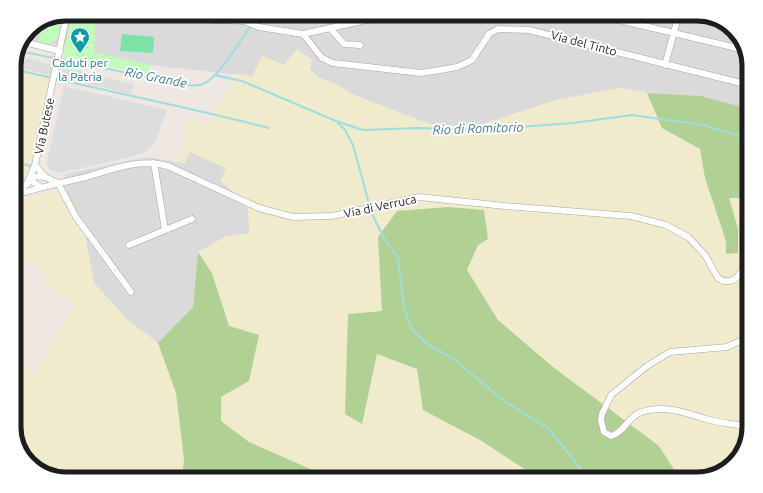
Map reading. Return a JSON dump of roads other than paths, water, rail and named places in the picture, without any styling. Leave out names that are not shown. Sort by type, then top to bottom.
[{"type":"street","name":"Via Butese","points":[[21,189],[27,184],[36,165],[66,21]]},
{"type":"street","points":[[229,21],[246,22],[257,26],[303,34],[356,21]]},
{"type":"street","points":[[625,21],[739,48]]},
{"type":"street","points":[[665,65],[676,21]]},
{"type":"street","points":[[330,28],[344,44],[360,45]]},
{"type":"street","name":"Via del Tinto","points":[[303,34],[322,58],[334,63],[421,73],[457,67],[472,60],[488,34],[498,29],[530,30],[742,83]]},
{"type":"street","points":[[28,43],[60,50]]},
{"type":"street","points":[[154,162],[165,230]]},
{"type":"street","name":"Via di Verruca","points":[[21,193],[134,164],[154,162],[168,166],[259,208],[283,215],[316,218],[332,216],[419,197],[505,206],[631,216],[666,225],[688,237],[700,249],[718,278],[722,281],[729,282],[737,278],[742,270]]},
{"type":"street","points":[[36,165],[46,177]]},
{"type":"street","points":[[40,187],[33,182],[31,176],[46,177],[58,183],[76,217],[131,292]]},
{"type":"street","points":[[129,245],[192,220]]},
{"type":"street","points":[[742,340],[727,347],[670,352],[647,366],[611,395],[603,408],[601,420],[604,432],[611,436],[616,435],[633,416],[664,409],[688,412],[707,419],[742,426]]},
{"type":"waterway","name":"Rio Grande","points":[[23,52],[192,86],[203,84],[217,73],[253,21]]},
{"type":"waterway","points":[[21,71],[206,112],[269,128]]},
{"type":"waterway","name":"Rio di Romitorio","points":[[214,75],[242,81],[336,121],[363,130],[418,128],[477,130],[573,123],[632,115],[703,125],[742,137]]},
{"type":"waterway","points":[[337,122],[345,130],[353,145],[372,214],[384,238],[398,258],[404,308],[412,329],[427,344],[451,357],[504,401],[548,428],[583,472]]},
{"type":"waterway","points":[[21,164],[31,166]]},
{"type":"place","name":"Caduti per la Patria","points":[[80,54]]}]
